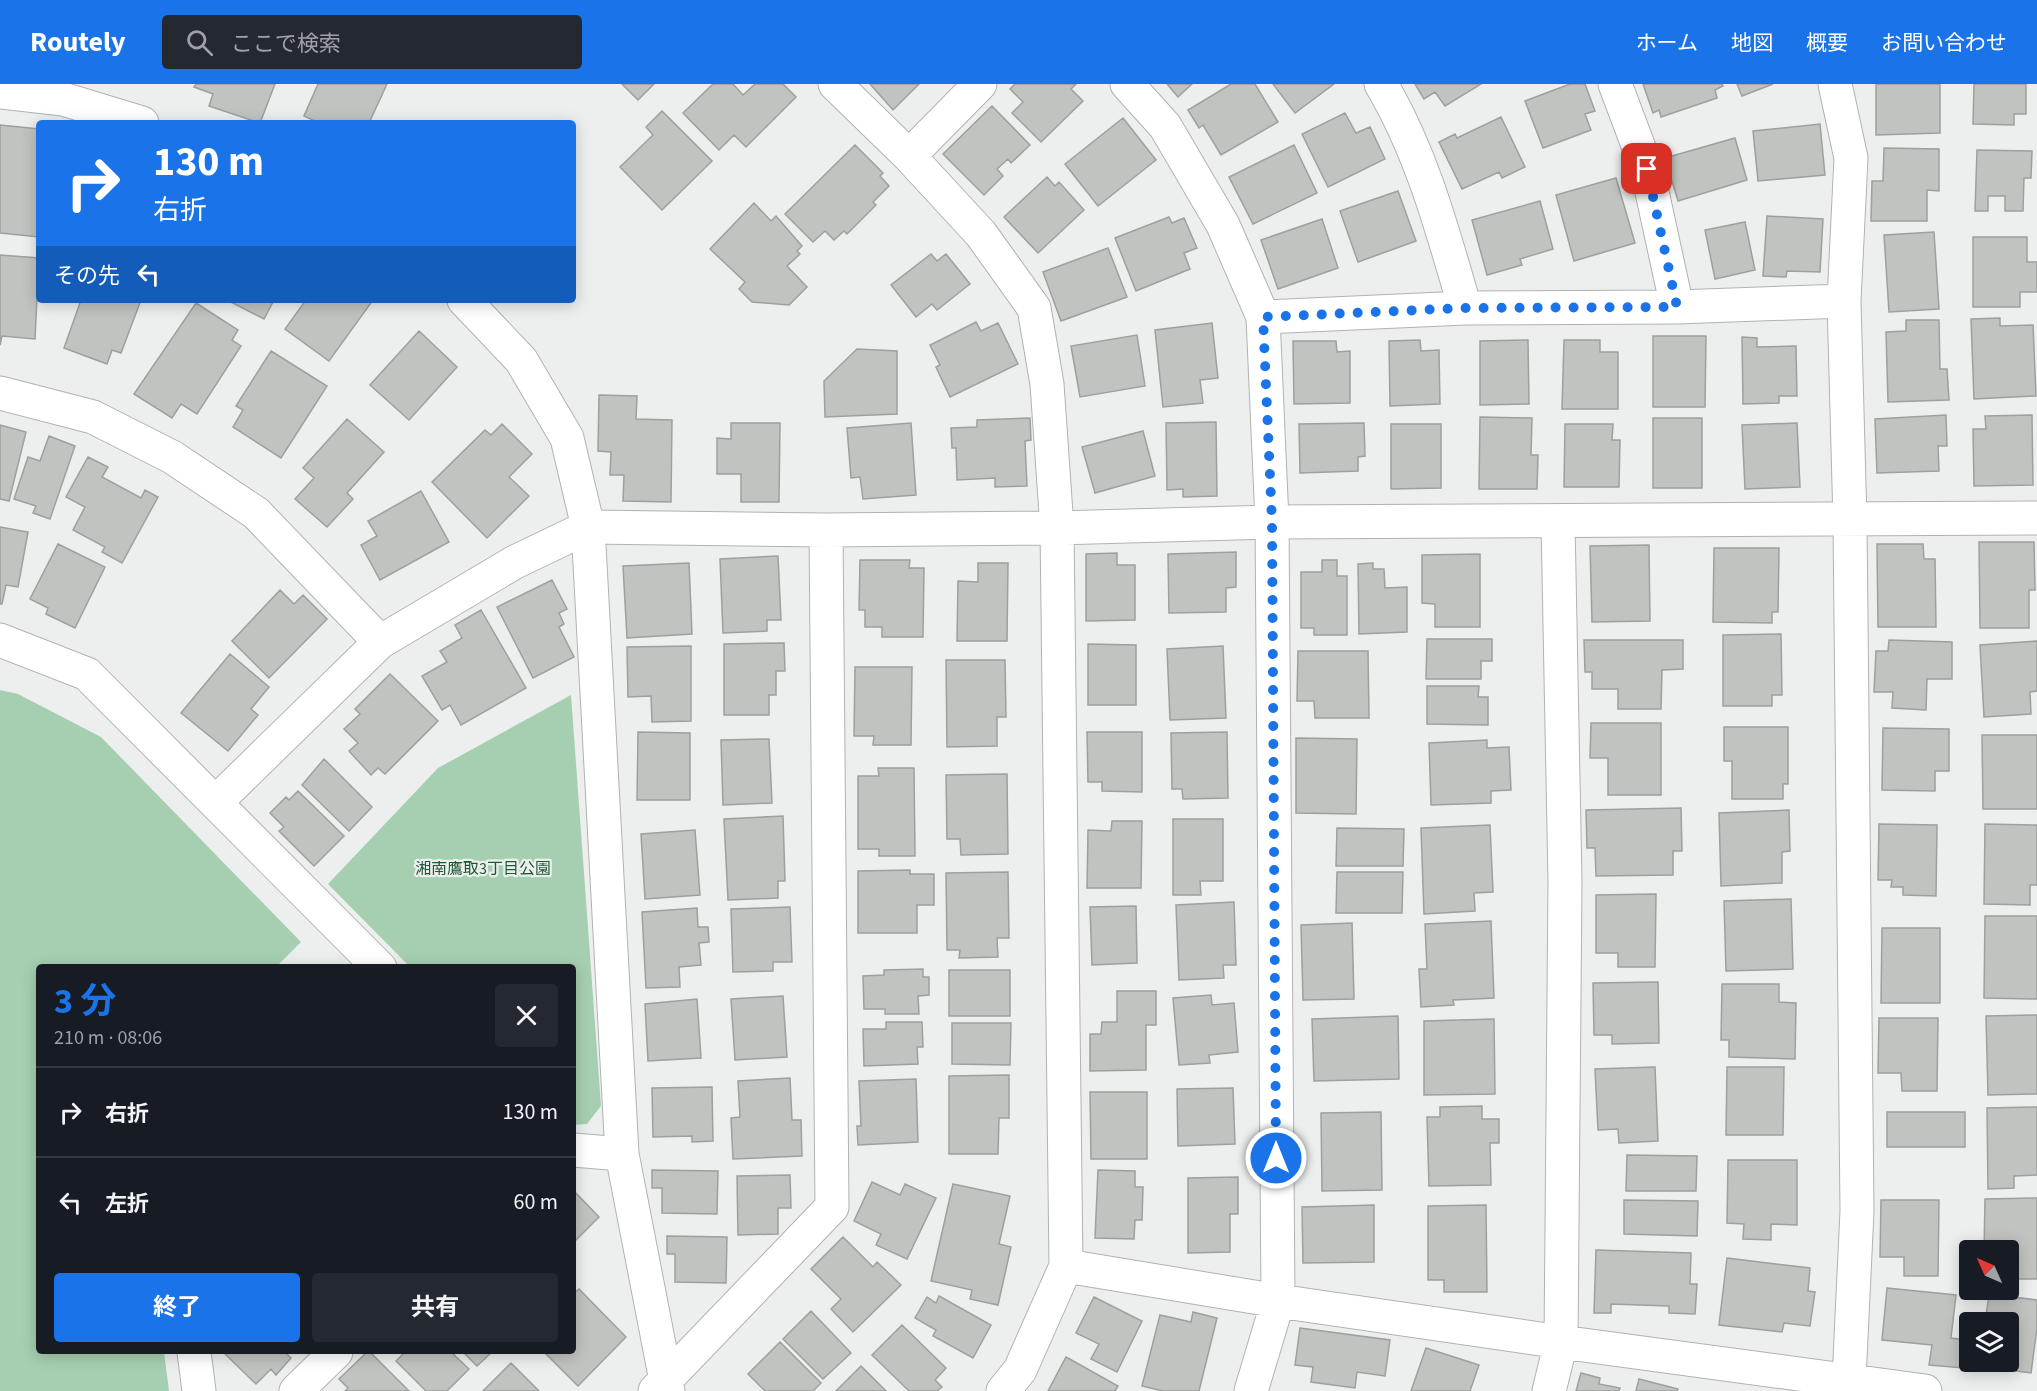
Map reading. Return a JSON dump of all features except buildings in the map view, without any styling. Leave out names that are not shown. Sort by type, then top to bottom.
[{"type":"street","points":[[835,84],[909,156],[981,234],[1034,308],[1047,384],[1057,528],[1066,1266],[1020,1370],[1003,1391]]},
{"type":"street","points":[[909,156],[980,84]]},
{"type":"street","points":[[1127,84],[1165,126],[1223,225],[1263,317],[1272,522],[1278,1301],[1251,1391]]},
{"type":"street","points":[[1381,84],[1401,118],[1438,215],[1465,308]]},
{"type":"street","points":[[1615,84],[1647,169],[1677,307]]},
{"type":"street","points":[[1835,84],[1851,158],[1844,301],[1850,521],[1857,1211],[1848,1385]]},
{"type":"street","points":[[0,92],[63,99],[132,120]]},
{"type":"street","points":[[1263,317],[1465,308],[1677,307],[1844,301]]},
{"type":"street","points":[[467,303],[521,360],[567,438],[588,527],[622,1154],[663,1388]]},
{"type":"street","points":[[0,393],[93,417],[172,457],[256,513],[380,642]]},
{"type":"street","points":[[217,801],[380,642],[515,562],[588,527],[826,530],[1057,528],[1272,522],[1850,521],[2037,518]]},
{"type":"street","points":[[1549,1391],[1561,1342],[1565,881],[1558,522]]},
{"type":"street","points":[[663,1388],[832,1207],[826,530]]},
{"type":"street","points":[[0,640],[87,674],[217,801],[361,961]]},
{"type":"street","points":[[576,1150],[622,1154]]},
{"type":"street","points":[[1066,1266],[1278,1301],[1848,1385],[1925,1391]]},
{"type":"street","points":[[194,1354],[199,1391]]},
{"type":"street","points":[[296,1391],[334,1354]]},
{"type":"green space","points":[[0,690],[18,694],[101,737],[301,942],[279,964],[36,964],[36,1354],[164,1354],[169,1391],[0,1391]]},
{"type":"green space","name":"湘南鷹取3丁目公園","points":[[571,695],[601,1106],[587,1124],[576,1125],[576,964],[407,964],[328,884],[438,768]]},
{"type":"route","points":[[1276,1158],[1272,522],[1263,317],[1465,308],[1677,307],[1647,169]]}]
